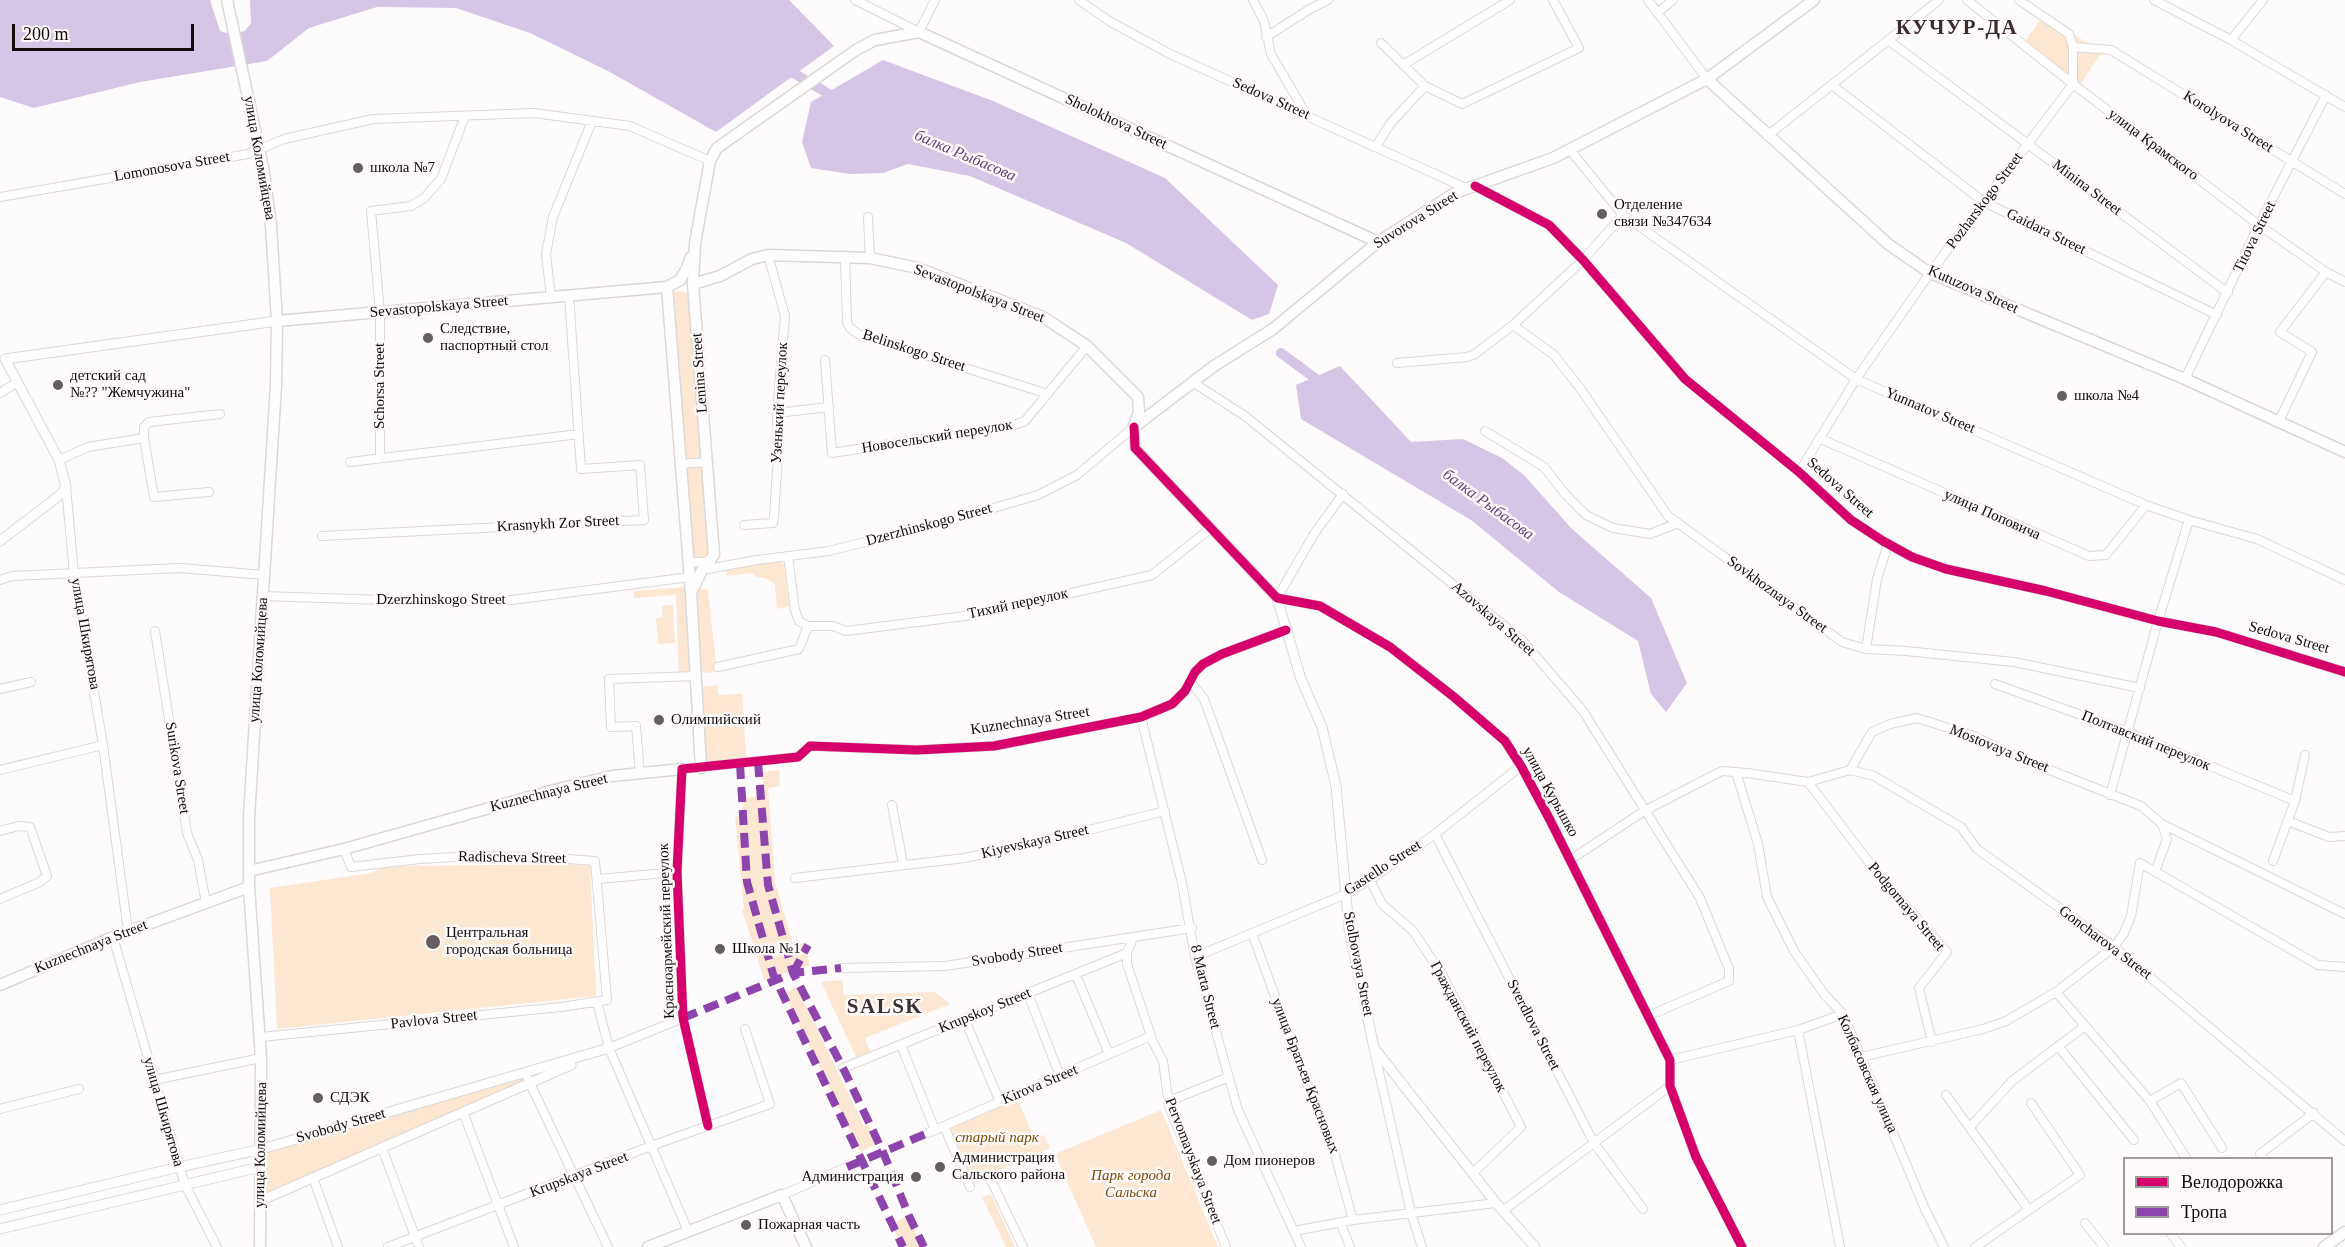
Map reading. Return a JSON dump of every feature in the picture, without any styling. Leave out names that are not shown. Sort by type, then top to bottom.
[{"type":"main road","name":"улица Коломийцева","points":[[227,0],[259,150],[271,226],[277,321],[276,385],[249,817],[249,887],[261,1037],[260,1247]]},
{"type":"main road","name":"Suvorova Street","points":[[1134,427],[1214,366],[1273,329],[1378,242],[1455,194],[1553,159],[1707,79],[1814,0]]},
{"type":"main road","points":[[668,287],[680,280],[684,274],[695,243],[710,161],[717,148],[856,50],[875,40],[919,32]]},
{"type":"main road","name":"Sholokhova Street","points":[[919,32],[1378,242]]},
{"type":"main road","name":"Kutuzova Street","points":[[1707,79],[1888,244],[1930,273],[2185,379],[2345,452]]},
{"type":"main road","name":"Lenina Street","points":[[692,592],[702,570],[714,555],[693,284],[695,243]]},
{"type":"main road","name":"Sevastopolskaya Street","points":[[693,284],[720,276],[752,258],[768,255],[870,258],[918,268],[1043,317],[1087,346],[1138,397],[1139,412],[1134,427]]},
{"type":"main road","name":"Sevastopolskaya Street","points":[[277,321],[668,287]]},
{"type":"main road","name":"Lenina Street","points":[[668,287],[680,465],[692,592],[701,768]]},
{"type":"main road","name":"Kuznechnaya Street","points":[[249,871],[344,849],[550,791],[612,777],[682,770]]},
{"type":"main road","name":"Kuznechnaya Street","points":[[0,985],[128,931],[249,887]]},
{"type":"main road","points":[[648,1247],[782,1195],[806,1247]]},
{"type":"main road","points":[[2324,1247],[2345,1232]]},
{"type":"street","name":"Sholokhova Street","points":[[855,0],[919,32]]},
{"type":"street","points":[[919,32],[935,0]]},
{"type":"street","name":"Sedova Street","points":[[1079,0],[1109,21],[1170,54],[1472,188],[1549,225],[1583,260],[1686,379],[1799,472],[1851,520],[1912,557],[1946,569],[2046,591],[2158,621],[2216,632],[2345,672]]},
{"type":"street","points":[[1253,0],[1264,21],[1271,54],[1306,114]]},
{"type":"street","points":[[1266,37],[1328,0]]},
{"type":"street","points":[[1403,64],[1510,0]]},
{"type":"street","points":[[1381,43],[1425,86],[1462,104],[1579,48],[1553,0]]},
{"type":"street","name":"Kutuzova Street","points":[[1648,0],[1707,79]]},
{"type":"street","points":[[1657,13],[1673,0]]},
{"type":"street","points":[[1767,136],[1939,0]]},
{"type":"street","name":"улица Крамского","points":[[1967,0],[2073,84],[2259,225],[2326,272],[2345,282]]},
{"type":"street","points":[[2019,0],[2069,34],[2073,47],[2073,84]]},
{"type":"street","points":[[2154,0],[2231,40],[2345,107]]},
{"type":"street","points":[[2231,40],[2263,0]]},
{"type":"street","name":"Minina Street","points":[[1888,40],[2228,293]]},
{"type":"street","name":"Korolyova Street","points":[[2073,47],[2111,50],[2345,194]]},
{"type":"street","name":"Pozharskogo Street","points":[[1799,472],[1856,379],[1930,273],[2073,84]]},
{"type":"street","name":"Gaidara Street","points":[[1832,85],[1984,202],[2217,315]]},
{"type":"street","points":[[1376,146],[1390,124],[1425,86]]},
{"type":"street","name":"Titova Street","points":[[2185,379],[2259,225],[2326,96]]},
{"type":"street","name":"Lomonosova Street","points":[[0,197],[248,154],[284,139],[373,119],[534,113],[630,126],[710,161]]},
{"type":"street","name":"Schorsa Street","points":[[380,458],[380,312],[371,211],[411,206],[424,198],[441,179],[465,116]]},
{"type":"street","points":[[551,297],[546,254],[553,217],[592,121]]},
{"type":"street","name":"Yunnatov Street","points":[[1570,150],[1623,215],[1856,379],[2146,505],[2189,520],[2258,539],[2345,580]]},
{"type":"street","points":[[1397,363],[1467,357],[1475,354],[1513,325],[1583,260],[1623,215]]},
{"type":"street","points":[[868,217],[870,258]]},
{"type":"street","name":"Узенький переулок","points":[[744,525],[773,523],[778,457],[777,413],[785,316],[768,255]]},
{"type":"street","name":"Belinskogo Street","points":[[845,257],[847,322],[850,328],[858,334],[1048,394]]},
{"type":"street","points":[[2279,421],[2312,352],[2280,332],[2326,272]]},
{"type":"street","name":"Sevastopolskaya Street","points":[[668,287],[693,284]]},
{"type":"street","points":[[350,462],[579,434],[569,296]]},
{"type":"street","name":"Sevastopolskaya Street","points":[[2,355],[277,321]]},
{"type":"street","name":"Sovkhoznaya Street","points":[[1513,325],[1554,355],[1599,413],[1668,516],[1842,642],[1866,649],[2014,662],[2140,687]]},
{"type":"street","name":"Новосельский переулок","points":[[825,360],[832,453],[1014,425],[1025,421],[1087,346]]},
{"type":"street","name":"улица Шкирятова","points":[[2,355],[59,460],[66,488],[74,574],[103,745],[128,931]]},
{"type":"street","name":"Azovskaya Street","points":[[1194,382],[1245,416],[1523,641],[1583,711],[1700,898],[1729,969],[1729,981],[1648,1016]]},
{"type":"street","points":[[0,393],[16,383]]},
{"type":"street","points":[[777,413],[829,407]]},
{"type":"street","points":[[209,492],[154,498],[144,427],[149,422],[220,414]]},
{"type":"street","points":[[1134,427],[1135,447],[1277,598],[1314,534],[1343,494]]},
{"type":"street","name":"Dzerzhinskogo Street","points":[[702,570],[829,551],[956,519],[1038,495],[1077,475],[1134,427]]},
{"type":"street","points":[[1485,431],[1544,467],[1566,495],[1586,515],[1612,528],[1650,534],[1678,522]]},
{"type":"street","name":"Krasnykh Zor Street","points":[[322,537],[644,520],[640,465],[581,469],[579,434]]},
{"type":"street","points":[[59,460],[88,447],[144,438]]},
{"type":"street","name":"улица Поповича","points":[[1821,439],[2089,556],[2106,555],[2146,505]]},
{"type":"street","points":[[680,465],[707,462]]},
{"type":"street","points":[[0,541],[66,488]]},
{"type":"street","points":[[2110,795],[2158,621],[2189,520]]},
{"type":"street","name":"Тихий переулок","points":[[808,626],[833,626],[846,631],[973,615],[1152,575],[1211,528]]},
{"type":"street","points":[[1866,649],[1877,579],[1888,544]]},
{"type":"street","points":[[718,667],[799,649],[808,626],[799,621],[795,610],[788,556]]},
{"type":"street","points":[[689,563],[711,561]]},
{"type":"street","points":[[0,580],[12,576],[180,568],[264,575]]},
{"type":"street","name":"Dzerzhinskogo Street","points":[[263,596],[413,601],[504,601],[690,577]]},
{"type":"street","name":"Stolbovaya Street","points":[[1277,598],[1301,679],[1322,727],[1336,786],[1348,929],[1374,1048],[1497,1203],[1535,1247]]},
{"type":"street","name":"улица Курышко","points":[[1277,598],[1320,606],[1390,647],[1505,741],[1521,766],[1570,860],[1670,1060],[1670,1086],[1696,1157],[1742,1247]]},
{"type":"street","name":"Kuznechnaya Street","points":[[682,770],[798,757],[810,746],[917,750],[994,746],[1141,717],[1172,704],[1185,691],[1195,672],[1212,659],[1286,630]]},
{"type":"street","name":"Surikova Street","points":[[155,631],[187,833],[198,860],[206,903]]},
{"type":"street","points":[[639,774],[636,726],[611,727],[609,679],[696,676]]},
{"type":"street","points":[[1190,681],[1204,699],[1262,860]]},
{"type":"street","points":[[0,689],[31,682]]},
{"type":"street","name":"Полтавский переулок","points":[[1995,684],[2128,732],[2295,801]]},
{"type":"street","name":"8 Marta Street","points":[[1141,717],[1192,928],[1196,957],[1229,1077],[1239,1110],[1301,1247]]},
{"type":"street","name":"Mostovaya Street","points":[[1850,770],[1872,732],[1890,724],[1917,718],[1974,736],[2110,795],[2142,806],[2162,824],[2209,845],[2345,914]]},
{"type":"street","points":[[0,770],[103,745]]},
{"type":"street","points":[[2273,861],[2295,801],[2305,755]]},
{"type":"street","name":"Gastello Street","points":[[1196,957],[1346,894],[1370,880],[1435,834],[1521,766]]},
{"type":"street","name":"Красноармейский переулок","points":[[682,770],[677,872],[683,1017],[708,1126]]},
{"type":"street","points":[[1570,860],[1644,811],[1722,771],[1808,782],[1850,770]]},
{"type":"street","name":"Goncharova Street","points":[[1850,770],[1874,776],[1961,827],[1977,849],[2114,947],[2345,1141]]},
{"type":"street","name":"Колбасовская улица","points":[[1736,772],[1758,844],[1767,897],[1794,951],[1824,994],[1843,1014],[1925,1209],[1944,1247]]},
{"type":"street","name":"Podgornaya Street","points":[[1808,782],[1878,874],[1947,952],[1919,988],[1932,1042]]},
{"type":"street","points":[[892,805],[903,864]]},
{"type":"street","name":"Kiyevskaya Street","points":[[795,878],[965,858],[1165,811]]},
{"type":"street","points":[[2288,821],[2329,837],[2345,836]]},
{"type":"street","points":[[2155,872],[2167,839],[2162,824]]},
{"type":"street","points":[[0,831],[19,826],[30,827],[47,876],[40,882],[0,899]]},
{"type":"street","name":"Sverdlova Street","points":[[1435,834],[1594,1143],[1642,1209]]},
{"type":"street","name":"Radischeva Street","points":[[344,849],[351,867],[473,856],[542,857],[595,861],[598,879]]},
{"type":"street","points":[[1861,1057],[1983,1029],[2006,1021],[2056,992],[2114,947],[2124,933],[2131,916],[2139,863],[2318,965],[2345,967]]},
{"type":"street","points":[[598,879],[677,872]]},
{"type":"street","name":"Pavlova Street","points":[[261,1037],[607,1000],[598,879]]},
{"type":"street","name":"Гражданский переулок","points":[[1370,880],[1382,904],[1413,931],[1443,976],[1521,1127],[1473,1173]]},
{"type":"street","name":"Svobody Street","points":[[841,968],[945,966],[1192,928]]},
{"type":"street","name":"улица Братьев Красновых","points":[[1252,933],[1335,1155],[1353,1220]]},
{"type":"street","name":"улица Шкирятова","points":[[113,937],[185,1185],[217,1247]]},
{"type":"street","points":[[1127,953],[1133,938]]},
{"type":"street","name":"Krupskoy Street","points":[[843,1068],[1127,953]]},
{"type":"street","name":"Pervomayskaya Street","points":[[1127,953],[1127,964],[1151,1036],[1163,1061],[1168,1101],[1226,1247]]},
{"type":"street","points":[[1076,975],[1109,1054]]},
{"type":"street","points":[[2056,992],[2150,1101],[2185,1157]]},
{"type":"street","points":[[1028,994],[1059,1076]]},
{"type":"street","points":[[597,1002],[609,1048],[688,1231]]},
{"type":"street","points":[[1670,1060],[1797,1030],[1843,1014]]},
{"type":"street","name":"Svobody Street","points":[[260,1201],[683,1017]]},
{"type":"street","points":[[965,1020],[1000,1102]]},
{"type":"street","points":[[1970,1127],[2012,1081],[2085,1026]]},
{"type":"street","name":"Krupskaya Street","points":[[388,1247],[651,1146],[770,1104],[745,1029]]},
{"type":"street","points":[[1797,1030],[1840,1247]]},
{"type":"street","name":"Kirova Street","points":[[901,1045],[932,1131],[1151,1036]]},
{"type":"street","points":[[2058,1046],[2134,1140]]},
{"type":"street","name":"Svobody Street","points":[[0,1210],[262,1149],[609,1048]]},
{"type":"street","points":[[1374,1048],[1411,1213],[1422,1247]]},
{"type":"street","points":[[154,1080],[261,1058]]},
{"type":"street","points":[[525,1073],[608,1247]]},
{"type":"street","points":[[1168,1101],[1229,1077]]},
{"type":"street","points":[[2150,1101],[2181,1083],[2222,1148]]},
{"type":"street","points":[[1504,1210],[1670,1086]]},
{"type":"street","points":[[0,1109],[79,1089]]},
{"type":"street","points":[[1946,1095],[2029,1210]]},
{"type":"street","points":[[1975,1247],[2080,1175],[2031,1104]]},
{"type":"street","points":[[463,1112],[514,1247]]},
{"type":"street","points":[[2262,1157],[2260,1154],[2314,1113]]},
{"type":"street","points":[[944,1126],[970,1187]]},
{"type":"street","points":[[382,1148],[419,1247]]},
{"type":"street","points":[[0,1229],[261,1167]]},
{"type":"street","points":[[782,1195],[847,1167]]},
{"type":"street","points":[[314,1178],[338,1247]]},
{"type":"street","points":[[990,1178],[1023,1247]]},
{"type":"street","points":[[1294,1231],[1353,1220],[1497,1203]]},
{"type":"street","points":[[1340,1222],[1350,1247]]},
{"type":"street","points":[[2085,1223],[2104,1247]]},
{"type":"green space","points":[[2043,16],[2102,52],[2081,83],[2073,84],[2023,44]]},
{"type":"green space","points":[[683,291],[689,295],[701,457],[698,460],[685,461],[672,295],[674,292]]},
{"type":"green space","points":[[697,466],[703,470],[708,554],[703,558],[695,559],[692,558],[686,468]]},
{"type":"green space","points":[[777,560],[784,565],[789,606],[777,609],[775,584],[765,578],[756,577],[753,573],[727,576],[726,568]]},
{"type":"green space","points":[[686,587],[693,670],[690,674],[679,675],[676,595],[634,598],[634,591]]},
{"type":"green space","points":[[697,590],[708,590],[717,672],[704,673],[700,670],[695,593]]},
{"type":"green space","points":[[673,605],[675,643],[658,644],[656,618],[663,617],[662,606]]},
{"type":"green space","points":[[718,685],[718,695],[742,694],[746,757],[744,762],[708,763],[706,759],[701,690],[703,687]]},
{"type":"green space","points":[[779,770],[780,786],[768,788],[775,882],[793,945],[804,943],[810,965],[764,980],[742,910],[744,909],[735,816],[743,816],[742,798],[764,796],[762,772]]},
{"type":"green space","name":"Центральная городская больница","points":[[590,864],[596,996],[277,1029],[270,888],[371,873],[385,866]]},
{"type":"green space","points":[[842,980],[844,995],[935,992],[950,1004],[865,1038],[870,1052],[856,1057],[821,982]]},
{"type":"green space","points":[[797,987],[864,1126],[868,1124],[877,1144],[860,1152],[784,993]]},
{"type":"green space","points":[[525,1073],[529,1083],[260,1201],[262,1149]]},
{"type":"green space","name":"старый парк","points":[[1016,1096],[1034,1138],[1044,1135],[1050,1148],[973,1181],[949,1125]]},
{"type":"green space","name":"Парк города Сальска","points":[[1161,1110],[1218,1247],[1096,1247],[1055,1154]]},
{"type":"green space","points":[[991,1194],[1015,1247],[1006,1247],[982,1197]]},
{"type":"green space","points":[[909,1216],[922,1247],[906,1247],[904,1243],[901,1244],[891,1224]]},
{"type":"water","points":[[0,0],[210,0],[220,31],[230,34],[245,31],[251,23],[250,0],[789,0],[834,46],[716,132],[608,71],[530,33],[456,8],[377,7],[309,28],[267,61],[140,82],[34,108],[0,97]]},
{"type":"water","points":[[883,60],[993,101],[1165,178],[1278,285],[1269,314],[1252,320],[1126,243],[970,176],[908,164],[883,173],[850,174],[811,168],[802,142],[811,102]]},
{"type":"water","points":[[1340,366],[1411,442],[1463,439],[1502,458],[1524,475],[1571,528],[1651,598],[1687,683],[1666,712],[1651,694],[1638,641],[1559,592],[1471,520],[1301,419],[1296,385]]},
{"type":"waterway","name":"балка Рыбасова","points":[[785,68],[839,100]]},
{"type":"waterway","name":"балка Рыбасова","points":[[1281,353],[1323,384]]},
{"type":"marked path","points":[[758,762],[768,885],[793,973],[843,1068],[883,1152],[924,1247]]},
{"type":"marked path","points":[[740,764],[747,882],[773,974],[903,1247]]},
{"type":"marked path","points":[[793,973],[808,945]]},
{"type":"marked path","points":[[683,1018],[793,973],[841,968]]},
{"type":"marked path","points":[[847,1167],[928,1133]]},
{"type":"cycle path","points":[[1475,186],[1549,225],[1583,260],[1685,379],[1799,472],[1851,520],[1883,541],[1912,557],[1946,569],[2046,591],[2158,621],[2216,632],[2345,672]]},
{"type":"cycle path","points":[[1134,427],[1135,448],[1277,598],[1320,606],[1390,647],[1505,741],[1550,820],[1670,1060],[1670,1086],[1696,1157],[1742,1247]]},
{"type":"cycle path","points":[[708,1126],[683,1018],[677,872],[682,769],[798,757],[810,746],[917,750],[994,746],[1141,717],[1172,704],[1185,691],[1195,672],[1203,664],[1222,654],[1286,630]]},
{"type":"place","name":"школа №7","points":[[358,168]]},
{"type":"place","name":"Отделение связи №347634","points":[[1602,214]]},
{"type":"place","name":"Следствие, паспортный стол","points":[[428,338]]},
{"type":"place","name":"детский сад №?? \"Жемчужина\"","points":[[58,385]]},
{"type":"place","name":"школа №4","points":[[2062,396]]},
{"type":"place","name":"Олимпийский","points":[[659,720]]},
{"type":"place","name":"Центральная городская больница","points":[[433,942]]},
{"type":"place","name":"Школа №1","points":[[720,949]]},
{"type":"place","name":"СДЭК","points":[[318,1098]]},
{"type":"place","name":"Дом пионеров","points":[[1212,1161]]},
{"type":"place","name":"Администрация Сальского района","points":[[940,1167]]},
{"type":"place","name":"Администрация","points":[[916,1177]]},
{"type":"place","name":"Пожарная часть","points":[[746,1225]]},
{"type":"district","name":"КУЧУР-ДА","points":[[1957,29]]},
{"type":"district","name":"SALSK","points":[[885,1008]]}]
